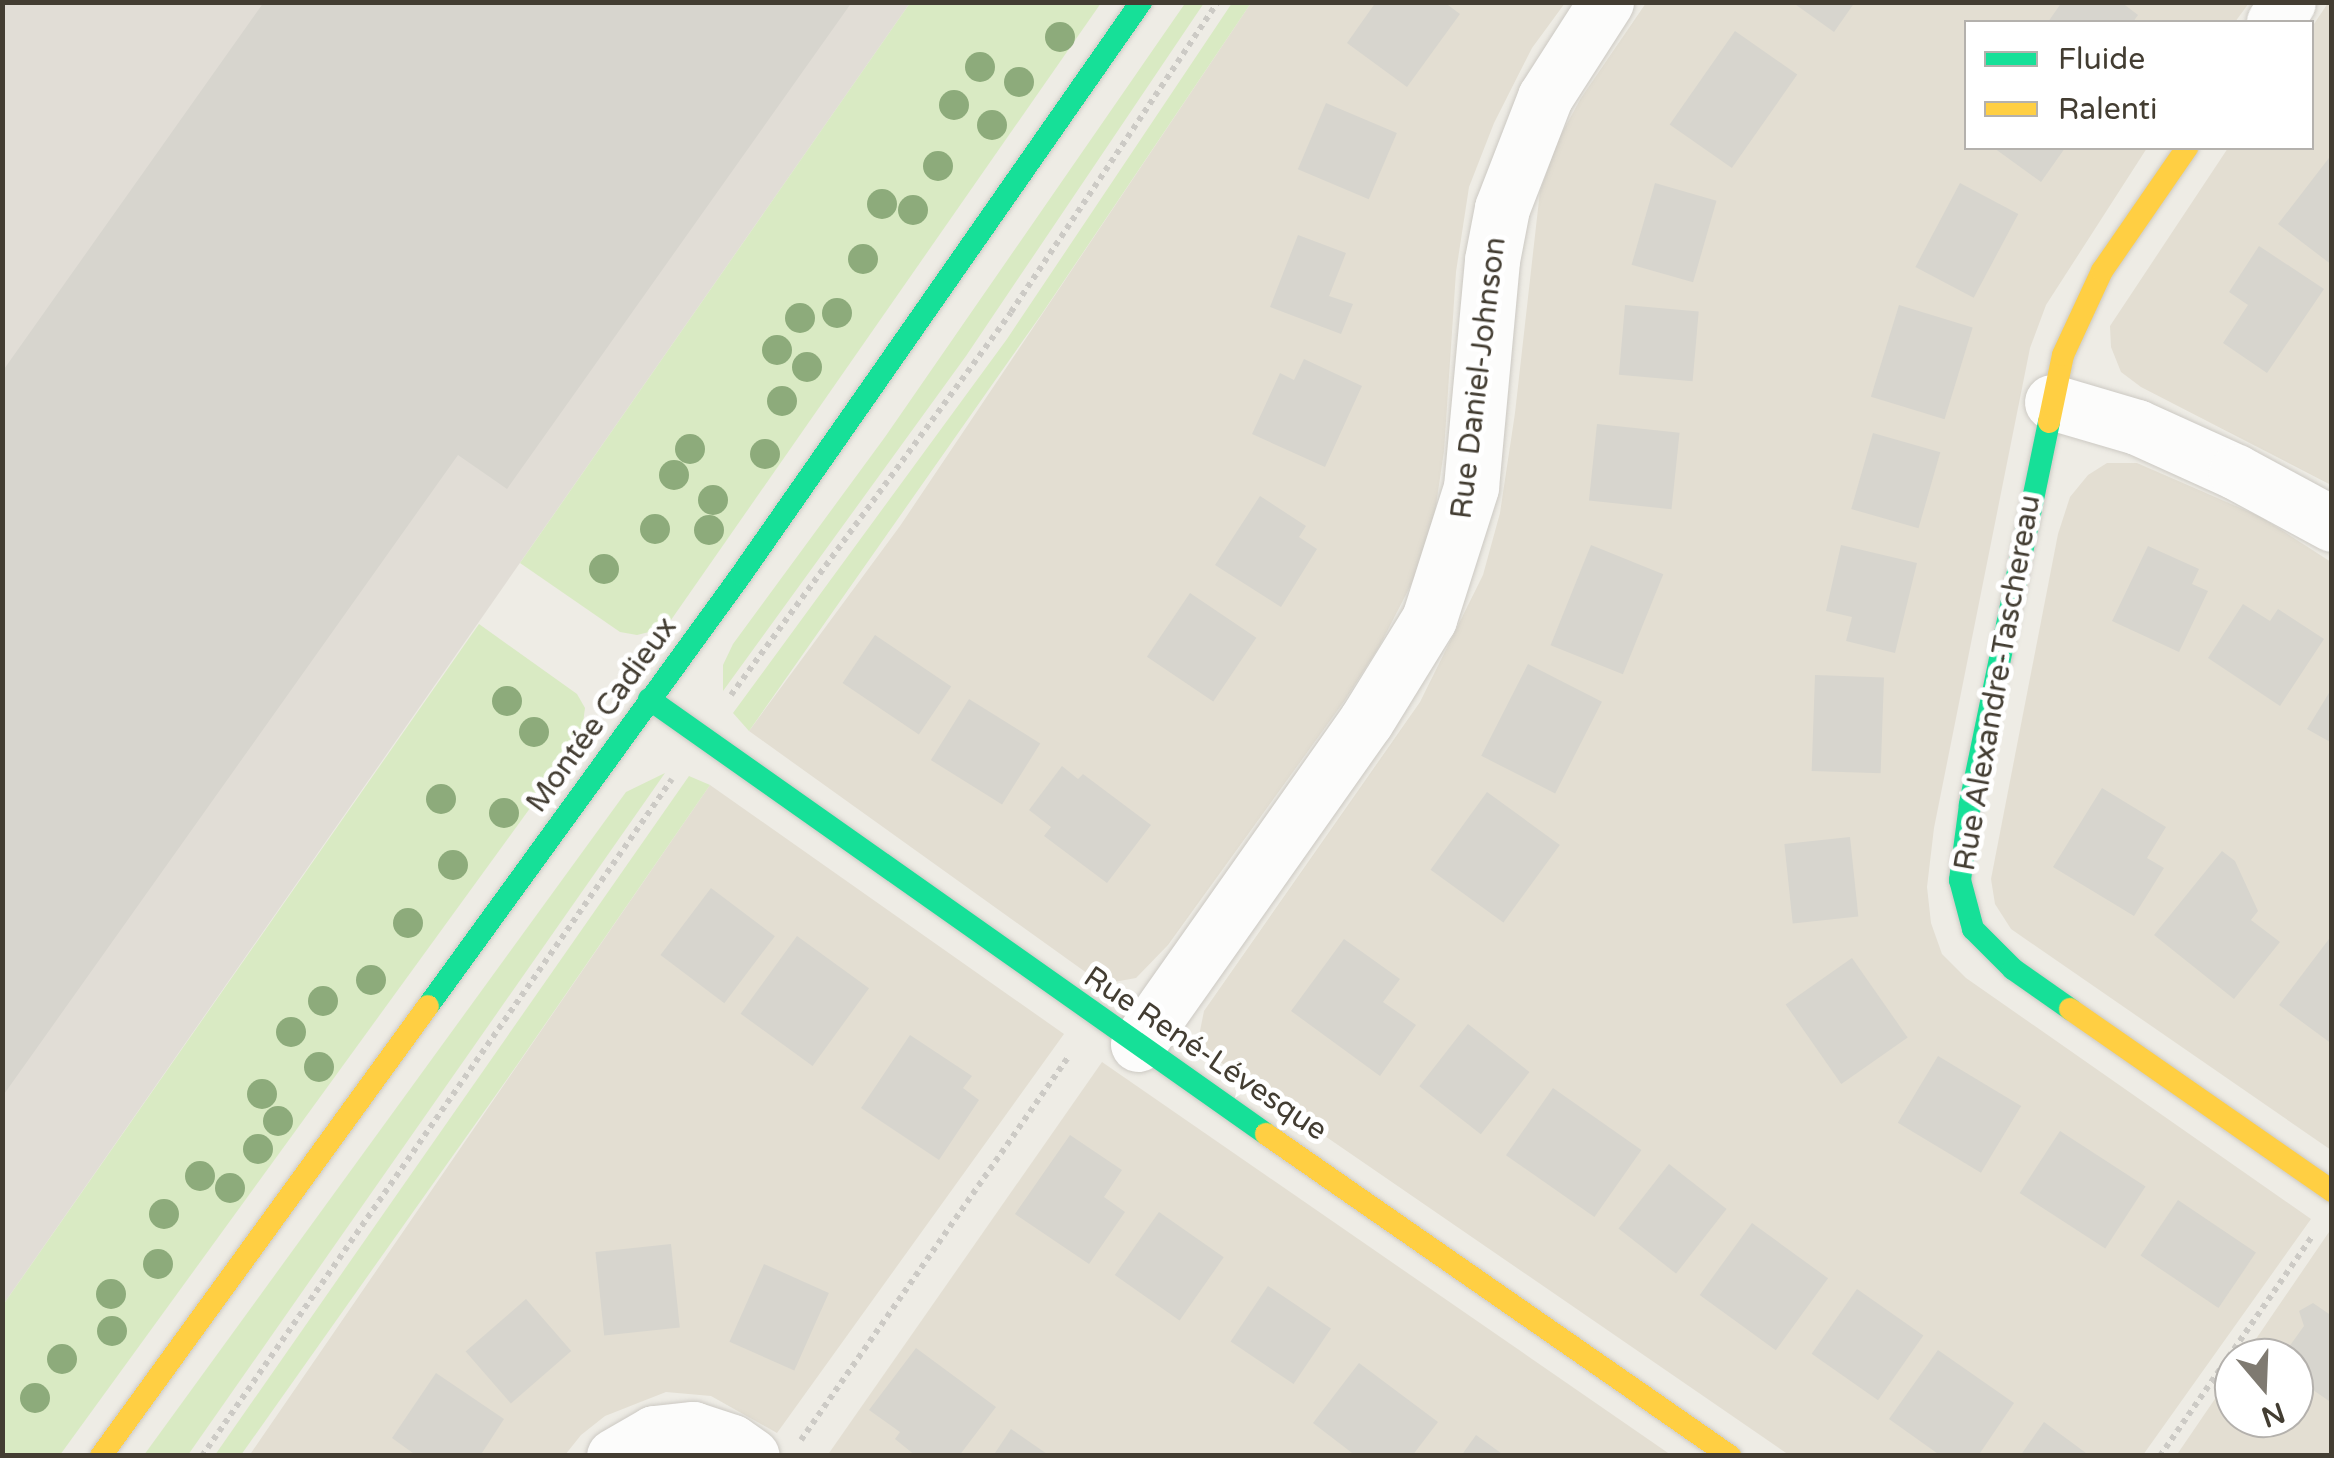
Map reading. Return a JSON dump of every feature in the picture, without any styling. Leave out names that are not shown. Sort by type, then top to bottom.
[{"type":"street","name":"Montée Cadieux","points":[[102,1456],[979,239],[1141,2]]},
{"type":"street","name":"Rue Daniel-Johnson","points":[[1138,1044],[1375,707],[1429,619],[1470,488],[1502,208],[1545,98],[1606,2]]},
{"type":"street","name":"Rue Alexandre-Taschereau","points":[[2186,150],[2088,297],[2062,355],[1962,849],[1964,904],[1973,929],[2013,969],[2332,1191]]},
{"type":"street","points":[[2052,402],[2136,427],[2236,472],[2332,524]]},
{"type":"street","name":"Rue René-Lévesque","points":[[649,699],[1730,1456]]},
{"type":"street","points":[[614,1456],[654,1433],[693,1429],[774,1451]]},
{"type":"path","points":[[725,703],[1011,312],[1218,2]]},
{"type":"path","points":[[202,1456],[676,773]]},
{"type":"path","points":[[774,1451],[1078,1043]]},
{"type":"path","points":[[2160,1456],[2319,1225]]},
{"type":"shaded area","points":[[3,3],[910,3],[3,1305]]},
{"type":"shaded area","points":[[1251,3],[1565,3],[1532,48],[1494,123],[1469,187],[1456,272],[1444,451],[1435,512],[1415,577],[1379,647],[1345,700],[1168,945],[1136,978],[1114,982],[1091,976],[749,731],[900,526]]},
{"type":"shaded area","points":[[1646,3],[2249,3],[2236,20],[1964,20],[1964,150],[2146,150],[2046,305],[2030,348],[1934,828],[1927,887],[1931,923],[1942,954],[1966,978],[2311,1219],[2226,1338],[2214,1338],[2214,1355],[2143,1455],[1789,1455],[1210,1054],[1200,1031],[1204,1011],[1420,702],[1483,575],[1500,513],[1515,413],[1540,191],[1558,140],[1581,98]]},
{"type":"shaded area","points":[[2331,3],[2331,485],[2141,387],[2121,372],[2111,347],[2110,326],[2227,150],[2314,150],[2314,24]]},
{"type":"shaded area","points":[[2107,463],[2137,463],[2261,517],[2331,562],[2331,1150],[2011,929],[1995,904],[1991,879],[2058,534],[2070,497],[2088,475]]},
{"type":"shaded area","points":[[710,785],[1064,1034],[777,1433],[711,1396],[666,1392],[605,1416],[581,1435],[565,1455],[249,1456]]},
{"type":"shaded area","points":[[1102,1062],[1671,1455],[827,1456]]},
{"type":"shaded area","points":[[2329,1232],[2331,1455],[2176,1456],[2214,1400],[2214,1438],[2314,1438],[2314,1338],[2257,1338]]},
{"type":"green space","points":[[1186,2],[1204,3],[966,356],[723,691],[723,665],[733,644],[885,437]]},
{"type":"green space","points":[[910,3],[1101,3],[671,620],[657,630],[637,635],[620,632],[520,563]]},
{"type":"green space","points":[[1232,3],[1251,3],[1041,315],[749,731],[733,713],[1007,339]]},
{"type":"green space","points":[[479,624],[577,694],[585,708],[581,738],[60,1455],[3,1455],[3,1305]]},
{"type":"green space","points":[[665,773],[188,1455],[144,1455],[626,792]]},
{"type":"green space","points":[[689,776],[710,785],[517,1065],[241,1455],[215,1455]]},
{"type":"building","points":[[264,2],[852,2],[507,489],[458,455],[2,1097],[2,372]]},
{"type":"building","points":[[1376,2],[1444,2],[1460,14],[1407,87],[1347,43]]},
{"type":"building","points":[[1792,2],[1855,2],[1834,32]]},
{"type":"building","points":[[2062,2],[2121,2],[2138,15],[2134,20],[2049,20]]},
{"type":"building","points":[[1735,31],[1797,75],[1732,168],[1670,124]]},
{"type":"building","points":[[1326,103],[1397,133],[1369,199],[1298,169]]},
{"type":"building","points":[[1997,150],[2064,150],[2041,182]]},
{"type":"building","points":[[2332,154],[2332,265],[2278,224]]},
{"type":"building","points":[[1655,183],[1717,201],[1693,282],[1632,265]]},
{"type":"building","points":[[1960,183],[2018,214],[1974,298],[1915,267]]},
{"type":"building","points":[[1298,235],[1346,253],[1329,296],[1353,304],[1341,334],[1270,307]]},
{"type":"building","points":[[2259,246],[2324,289],[2267,373],[2223,343],[2248,305],[2229,292]]},
{"type":"building","points":[[1625,305],[1699,311],[1693,381],[1619,375]]},
{"type":"building","points":[[1899,305],[1973,328],[1945,419],[1871,397]]},
{"type":"building","points":[[1304,359],[1362,386],[1325,467],[1252,434],[1280,373],[1294,380]]},
{"type":"building","points":[[1597,424],[1680,433],[1671,509],[1589,501]]},
{"type":"building","points":[[1873,433],[1940,452],[1919,528],[1851,509]]},
{"type":"building","points":[[1260,496],[1306,526],[1299,537],[1317,549],[1281,607],[1215,565]]},
{"type":"building","points":[[1591,545],[1663,574],[1623,674],[1551,645]]},
{"type":"building","points":[[1841,545],[1917,563],[1895,653],[1846,641],[1852,617],[1826,611]]},
{"type":"building","points":[[2148,546],[2199,569],[2192,584],[2208,591],[2179,652],[2112,621]]},
{"type":"building","points":[[1190,593],[1256,638],[1213,702],[1147,657]]},
{"type":"building","points":[[2243,604],[2270,621],[2278,609],[2324,639],[2280,706],[2208,658]]},
{"type":"building","points":[[875,635],[951,686],[919,735],[843,683]]},
{"type":"building","points":[[1528,664],[1602,702],[1555,793],[1481,756]]},
{"type":"building","points":[[1815,675],[1884,677],[1881,773],[1812,771]]},
{"type":"building","points":[[2332,688],[2332,743],[2307,729]]},
{"type":"building","points":[[969,699],[1040,744],[1002,805],[931,760]]},
{"type":"building","points":[[1062,766],[1078,779],[1083,774],[1151,825],[1107,883],[1044,836],[1051,827],[1029,810]]},
{"type":"building","points":[[2102,788],[2166,827],[2147,858],[2164,868],[2134,916],[2053,867]]},
{"type":"building","points":[[1487,792],[1560,845],[1503,923],[1431,870]]},
{"type":"building","points":[[1850,837],[1858,917],[1793,923],[1784,844]]},
{"type":"building","points":[[2222,851],[2235,861],[2258,911],[2251,920],[2280,942],[2234,999],[2154,935]]},
{"type":"building","points":[[711,888],[775,936],[724,1003],[660,955]]},
{"type":"building","points":[[797,936],[869,988],[813,1066],[741,1014]]},
{"type":"building","points":[[1344,939],[1400,979],[1383,1002],[1416,1025],[1380,1076],[1291,1011]]},
{"type":"building","points":[[2329,939],[2332,941],[2332,1044],[2279,1005]]},
{"type":"building","points":[[1852,958],[1908,1037],[1841,1084],[1786,1004]]},
{"type":"building","points":[[1468,1024],[1529,1072],[1481,1134],[1419,1086]]},
{"type":"building","points":[[910,1035],[972,1076],[963,1088],[979,1100],[939,1160],[861,1108]]},
{"type":"building","points":[[1938,1056],[2021,1106],[1981,1173],[1898,1123]]},
{"type":"building","points":[[1553,1088],[1641,1150],[1594,1217],[1506,1155]]},
{"type":"building","points":[[2060,1131],[2146,1187],[2105,1249],[2020,1193]]},
{"type":"building","points":[[1070,1135],[1122,1170],[1104,1197],[1125,1212],[1089,1264],[1015,1214]]},
{"type":"building","points":[[1669,1164],[1727,1209],[1676,1274],[1619,1229]]},
{"type":"building","points":[[2178,1200],[2256,1253],[2218,1308],[2141,1256]]},
{"type":"building","points":[[1159,1212],[1224,1257],[1180,1320],[1115,1275]]},
{"type":"building","points":[[1752,1223],[1828,1278],[1776,1350],[1700,1295]]},
{"type":"building","points":[[671,1244],[680,1328],[604,1335],[595,1252]]},
{"type":"building","points":[[764,1264],[829,1293],[794,1371],[729,1342]]},
{"type":"building","points":[[1268,1286],[1331,1328],[1294,1384],[1231,1342]]},
{"type":"building","points":[[1857,1289],[1923,1335],[1878,1400],[1812,1354]]},
{"type":"building","points":[[526,1299],[571,1351],[511,1404],[466,1351]]},
{"type":"building","points":[[2313,1303],[2332,1316],[2332,1403],[2314,1391],[2314,1338],[2295,1338],[2304,1326],[2299,1311]]},
{"type":"building","points":[[916,1348],[996,1407],[959,1456],[916,1456],[895,1439],[900,1432],[869,1410]]},
{"type":"building","points":[[1938,1350],[2014,1403],[1978,1456],[1941,1456],[1889,1419]]},
{"type":"building","points":[[1359,1363],[1438,1422],[1412,1456],[1356,1456],[1313,1423]]},
{"type":"building","points":[[436,1373],[504,1419],[480,1456],[417,1456],[392,1438]]},
{"type":"building","points":[[2044,1422],[2090,1456],[2020,1456]]},
{"type":"building","points":[[1011,1429],[1050,1456],[993,1456]]},
{"type":"building","points":[[1476,1435],[1505,1456],[1461,1456]]},
{"type":"traffic: fast","points":[[428,1006],[741,575],[1141,2]]},
{"type":"traffic: fast","points":[[2049,422],[1970,805],[1960,880],[1973,929],[2013,969],[2070,1009]]},
{"type":"traffic: fast","points":[[649,699],[1266,1134]]},
{"type":"traffic: slow","points":[[2049,422],[2063,355],[2102,271],[2186,150]]},
{"type":"traffic: slow","points":[[101,1456],[428,1006]]},
{"type":"traffic: slow","points":[[2070,1009],[2332,1191]]},
{"type":"traffic: slow","points":[[1266,1134],[1730,1456]]}]
